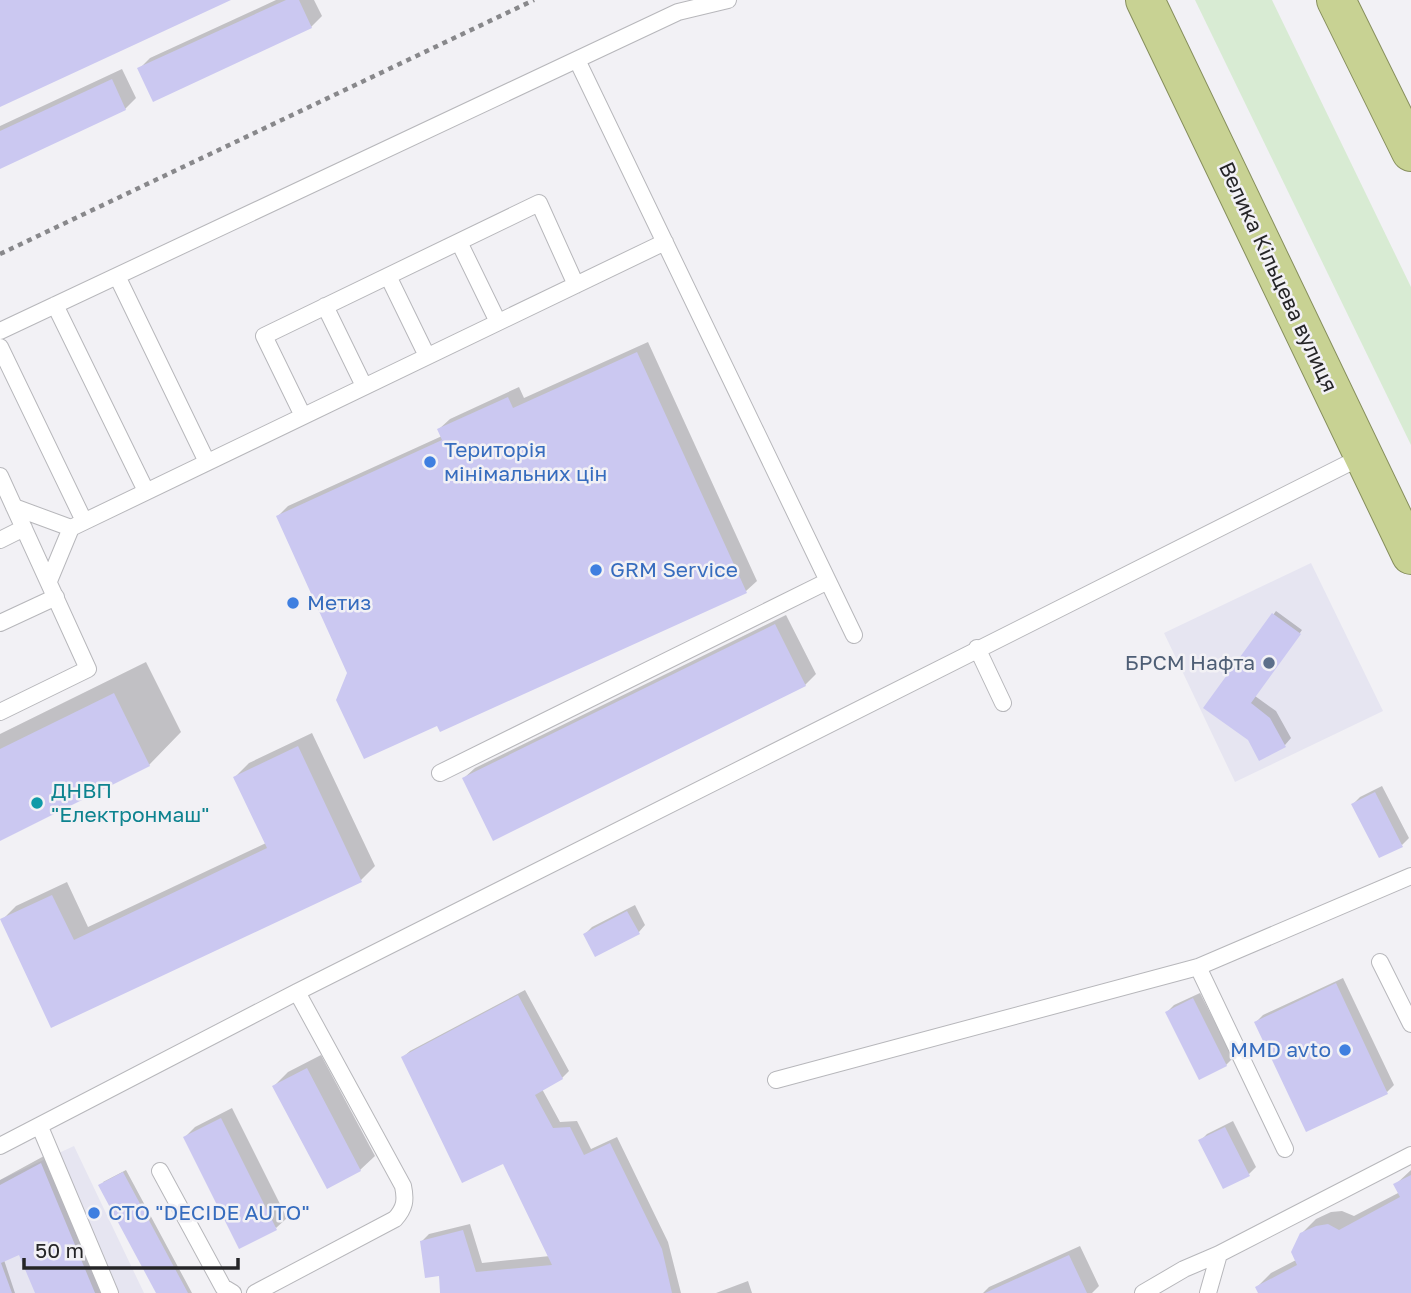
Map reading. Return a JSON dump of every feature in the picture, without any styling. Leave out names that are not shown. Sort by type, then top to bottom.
[{"type":"highway","name":"Велика Кільцева вулиця","points":[[1145,0],[1411,555]]},
{"type":"highway","points":[[1336,0],[1411,152]]},
{"type":"lane","points":[[678,12],[693,0]]},
{"type":"lane","points":[[0,331],[678,12],[727,0]]},
{"type":"lane","points":[[577,60],[854,635]]},
{"type":"lane","points":[[303,416],[264,336],[538,203],[576,285]]},
{"type":"lane","points":[[459,242],[498,322]]},
{"type":"lane","points":[[49,581],[78,525],[664,242]]},
{"type":"lane","points":[[117,276],[208,462]]},
{"type":"lane","points":[[388,276],[427,356]]},
{"type":"lane","points":[[55,305],[146,491]]},
{"type":"lane","points":[[325,306],[364,386]]},
{"type":"lane","points":[[0,347],[78,525]]},
{"type":"lane","points":[[0,1146],[297,992],[1363,456]]},
{"type":"lane","points":[[0,476],[88,669],[0,712]]},
{"type":"lane","points":[[14,507],[78,525]]},
{"type":"lane","points":[[0,540],[24,528]]},
{"type":"lane","points":[[439,773],[828,581]]},
{"type":"lane","points":[[0,623],[56,597]]},
{"type":"lane","points":[[977,648],[1003,704]]},
{"type":"lane","points":[[776,1080],[1198,967],[1411,876]]},
{"type":"lane","points":[[1380,962],[1411,1024]]},
{"type":"lane","points":[[1198,967],[1285,1149]]},
{"type":"lane","points":[[255,1293],[395,1219],[402,1211],[406,1197],[397,1174],[297,992]]},
{"type":"lane","points":[[40,1126],[110,1293]]},
{"type":"lane","points":[[1143,1293],[1184,1269],[1219,1254],[1411,1155]]},
{"type":"lane","points":[[160,1171],[223,1287],[233,1293]]},
{"type":"lane","points":[[1208,1293],[1219,1254]]},
{"type":"path","points":[[0,254],[534,0]]},
{"type":"shaded area","points":[[1311,563],[1383,711],[1235,782],[1164,633]]},
{"type":"shaded area","points":[[74,1146],[144,1293],[0,1293],[0,1180]]},
{"type":"green space","points":[[1195,0],[1272,0],[1411,287],[1411,445]]},
{"type":"building","points":[[0,0],[231,0],[0,107]]},
{"type":"building","points":[[286,0],[299,0],[312,28],[153,102],[137,68]]},
{"type":"building","points":[[112,79],[126,110],[0,169],[0,131]]},
{"type":"building","points":[[637,352],[747,593],[440,732],[437,726],[364,759],[336,700],[347,673],[276,516],[442,440],[437,429],[508,397],[513,408]]},
{"type":"building","points":[[1272,613],[1301,634],[1251,703],[1270,718],[1286,747],[1259,761],[1248,740],[1203,708]]},
{"type":"building","points":[[775,624],[806,686],[493,841],[462,778]]},
{"type":"building","name":"ДНВП \"Електронмаш\"","points":[[114,693],[150,766],[0,841],[0,749]]},
{"type":"building","points":[[298,746],[362,882],[51,1028],[0,919],[52,895],[74,940],[267,848],[233,777]]},
{"type":"building","points":[[1375,792],[1403,847],[1379,858],[1351,804]]},
{"type":"building","points":[[627,911],[640,934],[595,957],[583,934]]},
{"type":"building","points":[[1336,983],[1388,1094],[1306,1132],[1254,1022]]},
{"type":"building","points":[[518,995],[563,1079],[535,1095],[553,1128],[570,1127],[584,1155],[610,1143],[662,1249],[672,1293],[440,1293],[439,1276],[425,1278],[420,1241],[463,1230],[476,1272],[552,1265],[503,1164],[462,1183],[401,1057]]},
{"type":"building","points":[[1193,998],[1227,1066],[1199,1080],[1165,1012]]},
{"type":"building","points":[[307,1068],[361,1171],[327,1189],[272,1086]]},
{"type":"building","points":[[221,1118],[277,1230],[239,1249],[183,1137]]},
{"type":"building","points":[[1225,1127],[1250,1176],[1223,1189],[1198,1140]]},
{"type":"building","points":[[41,1163],[95,1293],[35,1293],[19,1255],[1,1263],[12,1293],[0,1293],[0,1185]]},
{"type":"building","points":[[123,1172],[188,1293],[156,1293],[98,1185]]},
{"type":"building","points":[[1411,1175],[1411,1293],[1258,1293],[1255,1287],[1297,1265],[1291,1252],[1300,1233],[1328,1224],[1339,1230],[1400,1197],[1393,1184]]},
{"type":"building","points":[[1069,1255],[1087,1293],[985,1293]]},
{"type":"place","name":"Територія мінімальних цін","points":[[430,462]]},
{"type":"place","name":"GRM Service","points":[[596,570]]},
{"type":"place","name":"Метиз","points":[[293,603]]},
{"type":"place","name":"БРСМ Нафта","points":[[1269,663]]},
{"type":"place","name":"ДНВП \"Електронмаш\"","points":[[37,803]]},
{"type":"place","name":"MMD avto","points":[[1345,1050]]},
{"type":"place","name":"СТО \"DECIDE AUTO\"","points":[[94,1213]]}]
